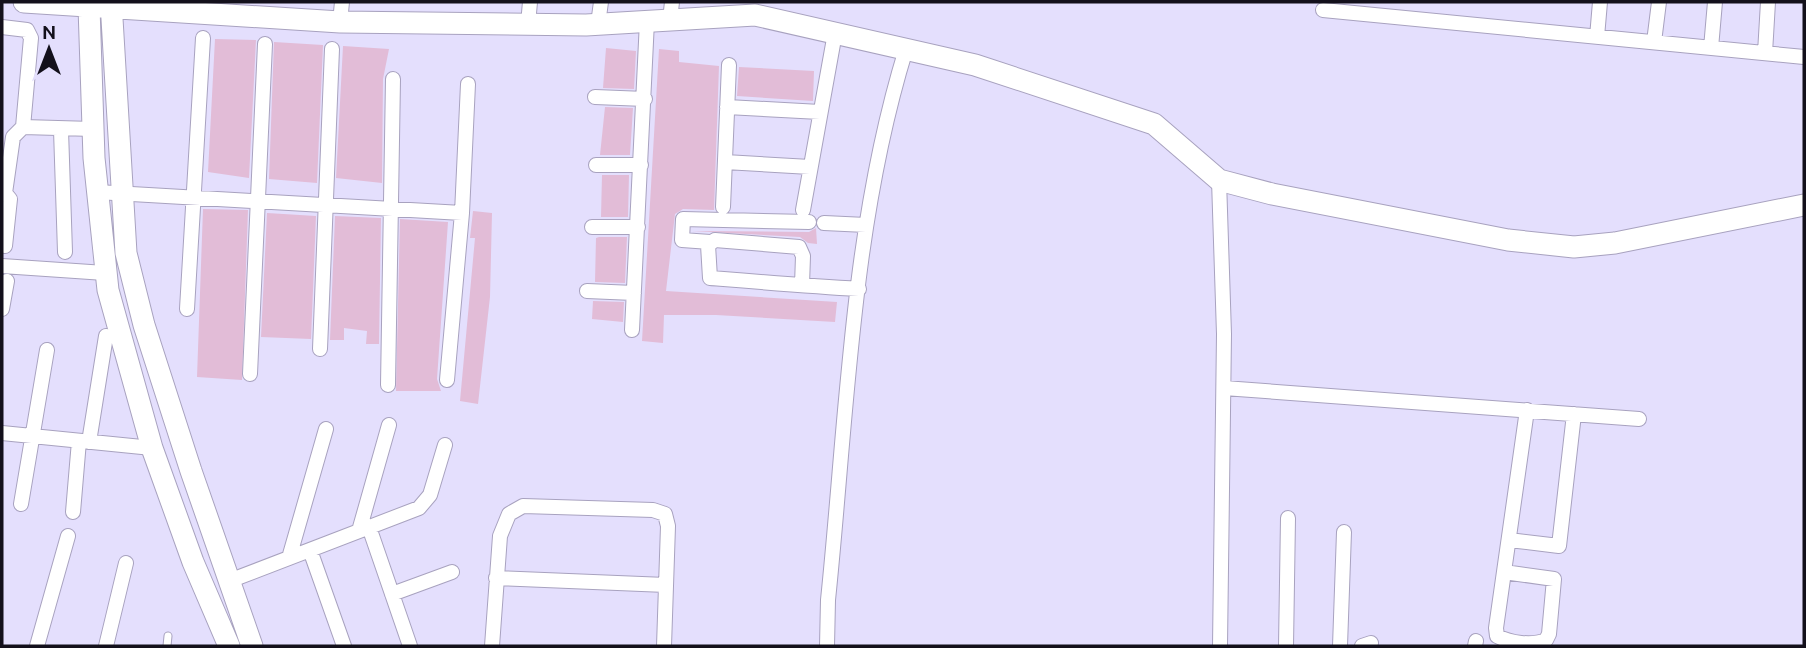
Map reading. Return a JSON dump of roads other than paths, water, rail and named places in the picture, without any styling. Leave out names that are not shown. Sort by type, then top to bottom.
[{"type":"street","points":[[24,2],[89,7],[112,5],[341,12],[528,24],[648,21],[671,11],[756,8],[835,33],[975,65],[1154,124],[1219,180],[1374,215],[1508,240],[1574,247],[1653,237],[1804,205]]},
{"type":"street","points":[[528,24],[530,2]]},
{"type":"street","points":[[598,24],[601,2]]},
{"type":"street","points":[[1597,37],[1600,2]]},
{"type":"street","points":[[1654,42],[1659,2]]},
{"type":"street","points":[[1712,48],[1715,2]]},
{"type":"street","points":[[1765,53],[1768,2]]},
{"type":"street","points":[[112,5],[126,253],[144,325],[252,646]]},
{"type":"street","points":[[89,7],[97,192],[105,273],[119,340],[152,448],[193,562],[229,646]]},
{"type":"street","points":[[1323,10],[1804,57]]},
{"type":"street","points":[[632,330],[648,21]]},
{"type":"street","points":[[2,27],[27,30],[31,38],[23,127],[13,137],[5,193],[10,199],[5,246]]},
{"type":"street","points":[[812,218],[810,167],[835,33]]},
{"type":"street","points":[[187,309],[203,38]]},
{"type":"street","points":[[250,374],[260,201],[265,44]]},
{"type":"street","points":[[320,349],[332,49]]},
{"type":"street","points":[[827,646],[828,600],[866,225],[886,116],[906,49]]},
{"type":"street","points":[[723,207],[729,65]]},
{"type":"street","points":[[388,385],[393,79]]},
{"type":"street","points":[[447,380],[462,213],[468,84]]},
{"type":"street","points":[[595,97],[645,99]]},
{"type":"street","points":[[727,107],[820,112]]},
{"type":"street","points":[[23,127],[93,129]]},
{"type":"street","points":[[61,130],[65,252]]},
{"type":"street","points":[[725,162],[810,167]]},
{"type":"street","points":[[596,164],[641,165]]},
{"type":"street","points":[[1219,180],[1224,388],[1220,646]]},
{"type":"street","points":[[97,192],[462,213]]},
{"type":"street","points":[[802,285],[803,256],[799,247],[682,240],[683,219],[812,218],[866,225]]},
{"type":"street","points":[[592,227],[638,227]]},
{"type":"street","points":[[710,242],[707,269],[710,278],[859,289]]},
{"type":"street","points":[[2,266],[105,273]]},
{"type":"street","points":[[2,309],[7,281]]},
{"type":"street","points":[[587,291],[634,293]]},
{"type":"street","points":[[73,512],[84,441],[106,336]]},
{"type":"street","points":[[21,504],[47,350]]},
{"type":"street","points":[[1224,388],[1639,419]]},
{"type":"street","points":[[1504,572],[1553,579],[1549,634],[1546,640],[1535,643],[1505,640],[1497,636],[1504,572],[1527,410]]},
{"type":"street","points":[[1509,540],[1559,546],[1574,414]]},
{"type":"street","points":[[389,425],[364,529],[392,594],[410,646]]},
{"type":"street","points":[[289,558],[326,429]]},
{"type":"street","points":[[2,433],[152,448]]},
{"type":"street","points":[[229,581],[425,503],[445,445]]},
{"type":"street","points":[[492,646],[500,536],[504,521],[515,509],[523,506],[653,510],[665,514],[668,526],[664,646]]},
{"type":"street","points":[[1286,646],[1288,518]]},
{"type":"street","points":[[1340,646],[1344,531]]},
{"type":"street","points":[[37,646],[68,536]]},
{"type":"street","points":[[310,550],[344,646]]},
{"type":"street","points":[[106,646],[126,563]]},
{"type":"street","points":[[392,594],[452,572]]},
{"type":"street","points":[[496,578],[666,585]]},
{"type":"lane","points":[[167,646],[168,636]]}]
